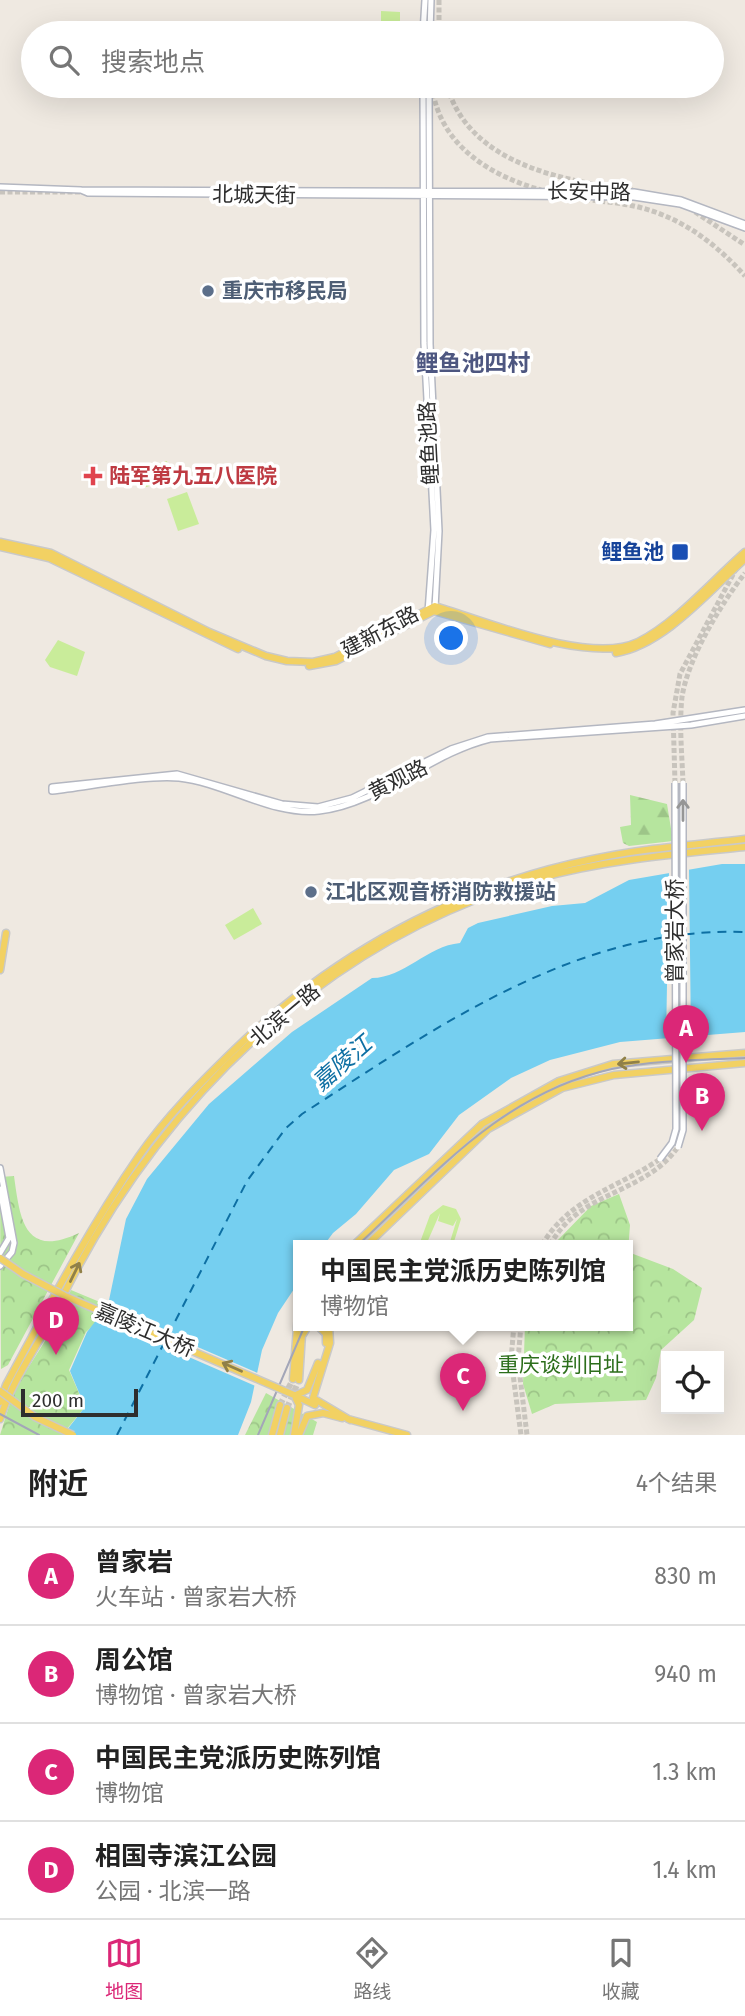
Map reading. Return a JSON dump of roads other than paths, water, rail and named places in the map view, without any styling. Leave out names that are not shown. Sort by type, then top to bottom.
[{"type":"main road","points":[[424,21],[425,0]]},
{"type":"main road","points":[[430,21],[431,0]]},
{"type":"main road","points":[[423,98],[426,194]]},
{"type":"main road","points":[[426,194],[429,98]]},
{"type":"main road","name":"北城天街","points":[[0,187],[426,194]]},
{"type":"main road","name":"长安中路","points":[[426,194],[649,198],[680,204],[745,226]]},
{"type":"main road","name":"鲤鱼池路","points":[[426,194],[439,531],[431,609]]},
{"type":"main road","name":"建新东路","points":[[0,544],[51,553],[209,632],[266,656],[287,661],[313,662],[335,657],[431,609],[577,648],[617,649],[654,632],[745,552]]},
{"type":"main road","name":"建新东路","points":[[431,609],[576,651],[617,653],[657,637],[745,559]]},
{"type":"main road","name":"黄观路","points":[[745,710],[655,724],[488,737],[451,750],[352,798],[318,807],[282,804],[177,774],[52,789],[178,778],[282,808],[318,811],[355,802],[469,744],[491,739],[691,725],[745,716]]},
{"type":"main road","name":"曾家岩大桥","points":[[660,1159],[672,1143],[676,1129],[675,783]]},
{"type":"main road","name":"曾家岩大桥","points":[[678,1147],[684,1119],[683,783]]},
{"type":"main road","name":"北滨一路","points":[[0,1402],[74,1256],[158,1131],[222,1062],[308,989],[400,927],[509,881],[612,855],[745,839]]},
{"type":"main road","name":"北滨一路","points":[[0,1419],[9,1390],[40,1344],[81,1260],[144,1160],[184,1111],[226,1067],[308,989],[404,932],[503,890],[596,865],[745,847]]},
{"type":"main road","points":[[0,970],[6,933]]},
{"type":"main road","points":[[372,1240],[482,1124],[559,1080],[613,1065],[745,1054]]},
{"type":"main road","points":[[360,1240],[410,1200],[488,1129],[562,1088],[614,1075],[745,1063]]},
{"type":"main road","points":[[0,1168],[15,1243],[12,1252],[0,1266]]},
{"type":"main road","points":[[0,1189],[9,1233],[7,1244],[0,1255]]},
{"type":"main road","name":"嘉陵江大桥","points":[[0,1255],[23,1274],[65,1296],[350,1420]]},
{"type":"main road","points":[[298,1331],[296,1380],[302,1331]]},
{"type":"main road","points":[[302,1336],[304,1331]]},
{"type":"main road","points":[[298,1431],[297,1396],[305,1392],[316,1369],[327,1337],[324,1331]]},
{"type":"main road","points":[[329,1331],[330,1343],[313,1398],[350,1420]]},
{"type":"main road","points":[[31,1338],[33,1344],[40,1344]]},
{"type":"main road","points":[[0,1391],[35,1417],[74,1435]]},
{"type":"main road","points":[[270,1435],[281,1408],[281,1434]]},
{"type":"main road","points":[[298,1431],[303,1421],[312,1414],[350,1420],[407,1435]]},
{"type":"water","name":"嘉陵江","points":[[722,864],[745,864],[745,1032],[620,1042],[550,1060],[511,1078],[459,1115],[429,1154],[394,1170],[356,1214],[328,1240],[293,1240],[293,1290],[278,1313],[262,1350],[251,1402],[238,1435],[63,1435],[85,1407],[70,1371],[87,1332],[108,1305],[126,1219],[147,1179],[209,1104],[292,1032],[372,978],[395,973],[437,950],[460,943],[468,928],[478,923],[552,906],[585,903],[629,880]]},
{"type":"tunnel","points":[[427,21],[428,0]]},
{"type":"tunnel","points":[[439,0],[439,21]]},
{"type":"tunnel","points":[[435,98],[445,125],[469,154],[503,176],[541,190]]},
{"type":"tunnel","points":[[452,98],[459,113],[476,134],[498,151],[523,164],[578,181],[633,190]]},
{"type":"tunnel","points":[[0,192],[81,192]]},
{"type":"tunnel","points":[[578,198],[634,206],[672,219],[699,234],[745,276]]},
{"type":"tunnel","points":[[695,212],[745,245]]},
{"type":"tunnel","points":[[675,783],[673,713],[680,674],[736,569]]},
{"type":"tunnel","points":[[683,783],[681,718],[685,682],[707,632],[745,573]]},
{"type":"tunnel","points":[[554,1240],[578,1213],[648,1175],[664,1163],[678,1147]]},
{"type":"tunnel","points":[[545,1240],[553,1229],[580,1205],[660,1159]]},
{"type":"tunnel","points":[[513,1331],[511,1359],[521,1435]]},
{"type":"tunnel","points":[[520,1331],[518,1360],[527,1435]]},
{"type":"tunnel","points":[[280,1405],[293,1379]]},
{"type":"tunnel","points":[[287,1408],[299,1380]]},
{"type":"railway","points":[[680,798],[684,1116]]},
{"type":"railway","points":[[363,1240],[474,1139],[537,1096],[573,1080],[628,1066],[745,1058]]},
{"type":"railway","points":[[258,1435],[302,1331]]},
{"type":"railway","points":[[0,1414],[39,1435]]},
{"type":"place","name":"重庆市移民局","points":[[208,291]]},
{"type":"place","name":"陆军第九五八医院","points":[[93,476]]},
{"type":"place","name":"鲤鱼池","points":[[680,552]]},
{"type":"place","name":"江北区观音桥消防救援站","points":[[311,892]]},
{"type":"place","name":"曾家岩","points":[[686,1063]]},
{"type":"place","name":"周公馆","points":[[702,1131]]},
{"type":"place","name":"相国寺滨江公园","points":[[56,1355]]},
{"type":"place","name":"中国民主党派历史陈列馆","points":[[463,1411]]},
{"type":"district","name":"鲤鱼池四村","points":[[473,363]]},
{"type":"park label","name":"重庆谈判旧址","points":[[561,1365]]}]
